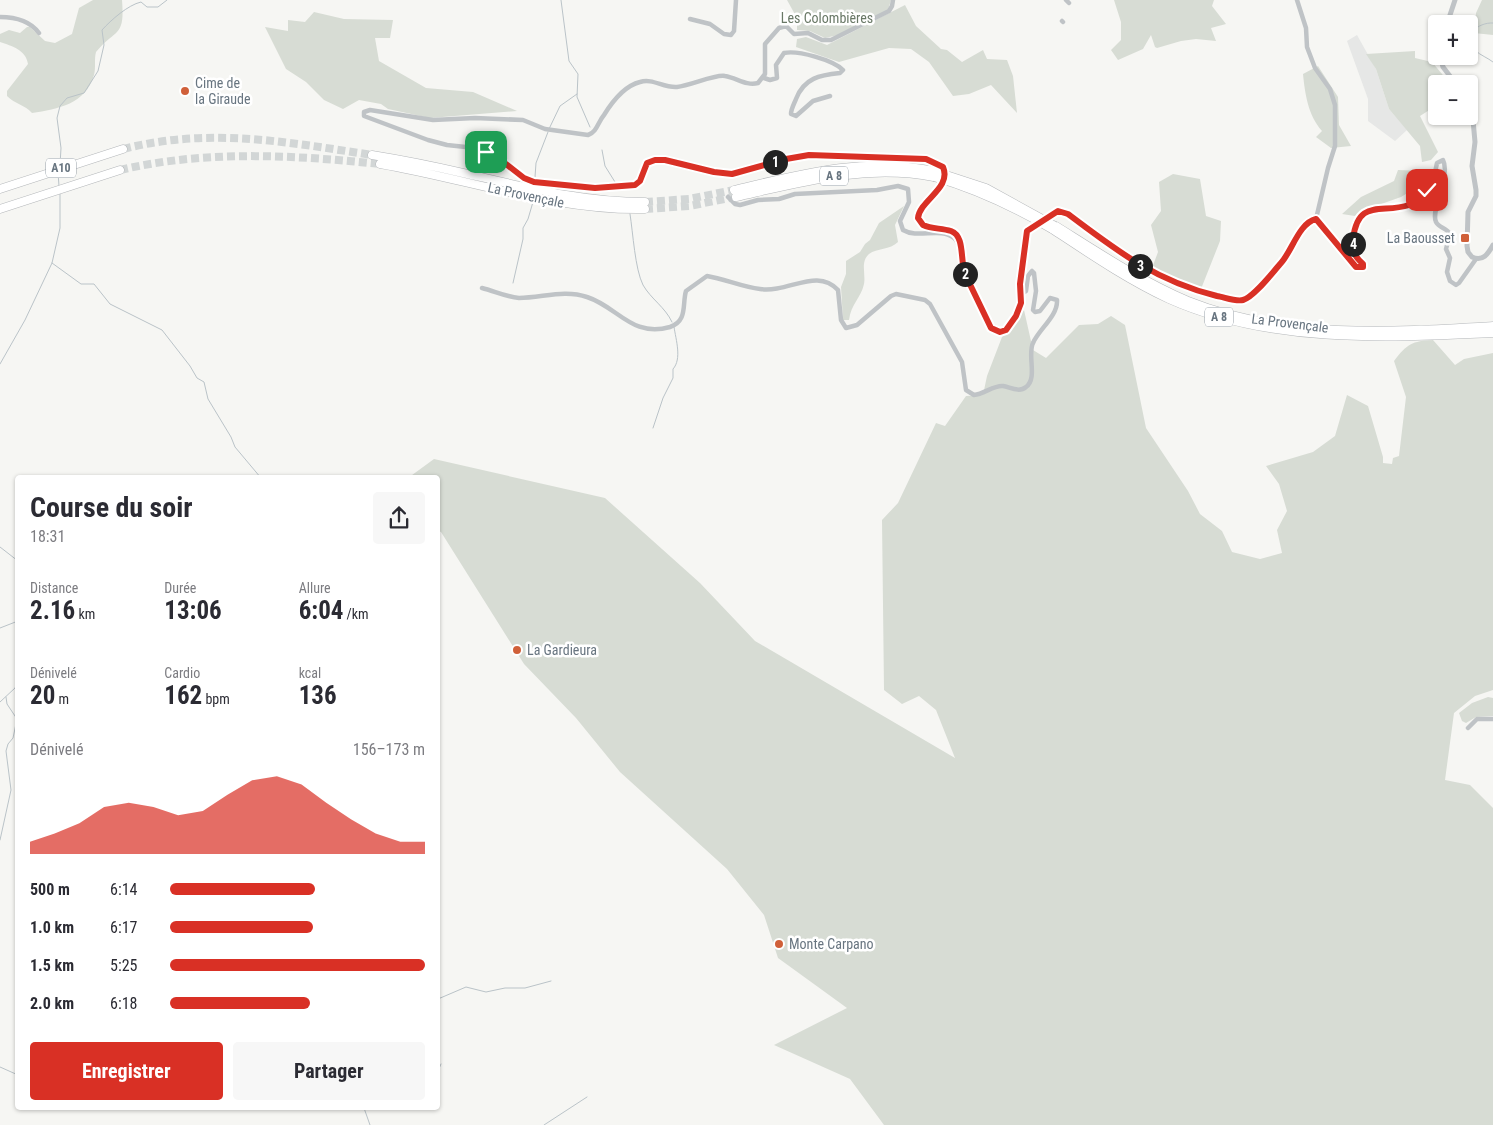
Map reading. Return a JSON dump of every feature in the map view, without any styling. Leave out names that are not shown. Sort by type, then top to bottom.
[{"type":"highway","name":"A10","points":[[0,189],[123,149]]},
{"type":"highway","name":"La Provençale","points":[[372,155],[567,196],[645,206],[610,209],[579,206],[517,194],[435,174],[380,164]]},
{"type":"highway","name":"La Provençale","points":[[733,195],[818,171],[850,166],[893,164],[986,188],[1155,286],[1210,308],[1247,318],[1286,325],[1334,329],[1407,332],[1493,329]]},
{"type":"highway","name":"A10","points":[[0,209],[120,170]]},
{"type":"street","points":[[690,19],[710,24],[724,34],[733,34],[736,0]]},
{"type":"street","points":[[893,0],[889,11],[831,40],[822,40],[808,34],[794,34],[786,26],[779,28],[764,48],[766,68],[764,78],[758,83],[750,84],[720,76],[675,88],[650,81],[640,82],[624,90],[604,115],[594,133],[588,135],[545,129],[523,120],[475,118],[433,120],[370,110],[363,114],[365,118],[428,140],[447,145],[475,148],[486,152],[529,180],[595,188],[635,185],[640,181],[647,163],[660,159],[714,172],[732,174],[786,159],[809,155],[926,159],[943,167],[945,173],[938,189],[919,213],[918,218],[928,228],[955,233],[961,241],[962,264],[965,274],[991,328],[1000,332],[1006,330],[1016,316],[1021,303],[1022,268],[1027,231],[1058,211],[1068,214],[1138,265],[1158,276],[1197,291],[1240,301],[1254,293],[1283,262],[1308,222],[1316,219]]},
{"type":"street","points":[[1297,0],[1306,28],[1307,47],[1315,68],[1330,89],[1335,106],[1335,146],[1316,219],[1356,267],[1363,267],[1363,264],[1356,258],[1352,248],[1355,223],[1368,212],[1412,204],[1432,183],[1437,163],[1443,160],[1445,164],[1444,177],[1435,218],[1438,225],[1448,230],[1450,234],[1446,248],[1450,258],[1447,272],[1450,282],[1456,285],[1459,283],[1476,259],[1484,257],[1493,245]]},
{"type":"street","points":[[1450,15],[1455,0]]},
{"type":"street","points":[[0,17],[18,19],[39,33]]},
{"type":"street","points":[[764,78],[770,80],[777,78],[776,65],[784,53],[792,52],[810,55],[838,66],[843,70],[840,73],[820,75],[809,80],[798,94],[791,114],[796,116],[813,101],[830,96]]},
{"type":"street","points":[[1474,125],[1475,142],[1472,166],[1476,190],[1474,200],[1468,212],[1468,246],[1470,255],[1476,259]]},
{"type":"street","points":[[733,195],[735,204],[740,205],[758,200],[779,199],[795,194],[877,190],[904,186],[908,189],[910,197],[900,221],[903,230],[914,234],[947,235],[954,238],[961,249]]},
{"type":"street","points":[[482,288],[519,298],[559,293],[585,296],[608,306],[621,319],[647,328],[670,327],[679,322],[684,308],[686,291],[708,276],[765,290],[784,289],[814,280],[828,282],[838,290],[841,320],[846,328],[857,325],[891,296],[902,294],[925,300],[930,304],[962,362],[966,390],[974,395],[998,386],[1022,389],[1027,387],[1030,381],[1032,343],[1053,314],[1057,300],[1050,298],[1040,311],[1035,312],[1033,310],[1036,290],[1034,273],[1032,271],[1028,276],[1026,291],[1021,294]]},
{"type":"street","points":[[1468,728],[1477,719],[1493,719]]},
{"type":"shaded area","points":[[1357,35],[1376,69],[1389,109],[1407,130],[1395,141],[1368,121],[1368,99],[1347,41]]},
{"type":"green space","points":[[93,0],[122,0],[123,12],[118,31],[96,52],[94,75],[85,93],[78,99],[61,107],[32,113],[10,99],[7,96],[7,91],[28,64],[27,59],[21,52],[14,47],[0,42],[0,34],[9,30],[20,33],[27,27],[30,27],[45,41],[55,43],[72,34],[79,8]]},
{"type":"green space","name":"Les Colombières","points":[[787,0],[891,0],[888,10],[838,35],[825,38],[810,31],[797,30],[797,18]]},
{"type":"green space","points":[[1114,0],[1214,0],[1212,6],[1226,24],[1211,28],[1216,41],[1196,39],[1157,48],[1151,35],[1143,49],[1118,60],[1111,50],[1121,40],[1121,22]]},
{"type":"green space","points":[[1482,0],[1493,0],[1493,35],[1478,33],[1478,15],[1476,15]]},
{"type":"green space","points":[[905,5],[916,26],[941,49],[947,50],[962,62],[983,50],[987,59],[1007,60],[1013,76],[1017,113],[991,85],[969,94],[953,96],[929,62],[911,49],[889,48],[839,62],[796,47],[797,39],[806,37],[827,45]]},
{"type":"green space","points":[[314,12],[344,19],[393,20],[390,38],[375,38],[379,61],[426,88],[473,92],[517,111],[430,118],[388,109],[381,104],[359,100],[343,109],[324,100],[306,82],[286,69],[265,27],[288,31],[288,20],[305,22]]},
{"type":"green space","points":[[1415,51],[1415,58],[1428,61],[1428,65],[1434,65],[1443,75],[1428,75],[1428,111],[1420,116],[1438,152],[1431,160],[1422,162],[1420,146],[1389,109],[1376,69],[1366,54]]},
{"type":"green space","points":[[1318,66],[1338,97],[1339,125],[1351,146],[1331,148],[1316,137],[1322,131],[1310,111],[1303,74]]},
{"type":"green space","points":[[1398,170],[1424,171],[1422,184],[1401,197],[1370,208],[1355,216],[1342,214],[1361,197],[1394,181]]},
{"type":"green space","points":[[1173,174],[1200,179],[1206,216],[1221,221],[1220,241],[1201,289],[1152,268],[1158,252],[1151,225],[1161,211],[1159,182]]},
{"type":"green space","points":[[904,206],[895,225],[898,242],[895,245],[872,252],[866,257],[863,289],[849,320],[843,320],[841,287],[846,274],[846,261],[860,252],[870,240],[879,223]]},
{"type":"green space","points":[[1024,310],[1033,350],[1046,358],[1079,325],[1098,324],[1111,316],[1125,325],[1146,428],[1188,491],[1200,514],[1222,531],[1232,552],[1260,559],[1282,553],[1277,530],[1287,511],[1279,484],[1266,466],[1313,452],[1335,436],[1347,395],[1368,406],[1383,457],[1383,463],[1392,464],[1393,458],[1399,456],[1406,397],[1394,361],[1403,351],[1410,344],[1433,340],[1455,365],[1464,359],[1493,353],[1493,690],[1475,696],[1454,713],[1445,780],[1470,785],[1493,808],[1493,1125],[884,1125],[850,1079],[774,1045],[847,1008],[778,958],[764,915],[727,869],[620,772],[576,718],[524,664],[440,532],[440,475],[412,475],[434,459],[605,498],[700,583],[755,641],[955,758],[936,710],[919,696],[902,704],[884,690],[882,520],[898,503],[936,423],[945,426],[966,396],[983,395],[987,376],[1002,337]]},
{"type":"green space","points":[[1488,697],[1493,698],[1493,716],[1476,717],[1466,723],[1462,721],[1459,713],[1472,703]]},
{"type":"waterway","points":[[60,165],[61,148],[57,118],[60,106],[67,98],[84,93],[98,71],[104,45],[102,30],[120,13],[131,6],[141,2],[147,7],[158,7],[167,0]]},
{"type":"waterway","points":[[561,0],[569,61],[578,74],[577,97],[590,127]]},
{"type":"waterway","points":[[1493,23],[1477,27],[1473,31],[1470,40],[1476,51],[1493,62]]},
{"type":"waterway","points":[[549,129],[560,106],[577,94]]},
{"type":"waterway","points":[[535,177],[536,163],[548,132]]},
{"type":"waterway","points":[[602,150],[605,166],[615,182]]},
{"type":"waterway","points":[[58,172],[59,186]]},
{"type":"waterway","points":[[0,364],[25,320],[52,263],[60,228],[60,192]]},
{"type":"waterway","points":[[513,283],[523,239],[523,228],[533,202]]},
{"type":"waterway","points":[[630,214],[640,278],[646,290],[666,312],[672,322]]},
{"type":"waterway","points":[[52,263],[81,284],[94,284],[110,304],[162,330],[197,378],[204,382],[208,399],[235,447],[258,475]]},
{"type":"waterway","points":[[653,428],[663,398],[673,378],[673,369],[676,365],[678,349],[674,327]]},
{"type":"waterway","points":[[0,547],[15,559]]},
{"type":"waterway","points":[[0,628],[15,622]]},
{"type":"waterway","points":[[0,702],[15,688]]},
{"type":"waterway","points":[[6,697],[7,704],[15,716]]},
{"type":"waterway","points":[[0,840],[11,790],[6,751],[8,744],[13,738],[15,728]]},
{"type":"waterway","points":[[440,998],[466,987],[486,992],[505,988],[525,988],[551,981]]},
{"type":"waterway","points":[[0,1067],[15,1074]]},
{"type":"waterway","points":[[544,1125],[587,1097]]},
{"type":"waterway","points":[[365,1110],[370,1125]]},
{"type":"tunnel","points":[[123,149],[155,142],[217,138],[309,145],[372,155]]},
{"type":"tunnel","points":[[120,170],[184,159],[249,156],[315,158],[380,164]]},
{"type":"tunnel","points":[[645,202],[689,199],[734,190]]},
{"type":"tunnel","points":[[645,209],[689,206],[735,197]]},
{"type":"place","name":"Cime de la Giraude","points":[[185,91]]},
{"type":"place","name":"La Baousset","points":[[1465,238]]},
{"type":"place","name":"La Gardieura","points":[[517,650]]},
{"type":"place","name":"Monte Carpano","points":[[779,944]]},
{"type":"route","points":[[486,152],[529,180],[595,188],[635,185],[640,181],[647,163],[660,159],[723,174],[732,174],[786,159],[809,155],[916,158],[936,162],[943,167],[945,173],[943,180],[919,213],[918,218],[920,223],[928,228],[947,230],[959,236],[965,274],[991,328],[1000,332],[1006,330],[1016,316],[1021,303],[1020,284],[1027,231],[1058,211],[1068,214],[1138,265],[1158,276],[1197,291],[1240,301],[1254,293],[1264,280],[1283,262],[1308,222],[1312,220],[1316,219],[1320,222],[1336,245],[1356,267],[1363,267],[1363,264],[1356,258],[1352,248],[1355,223],[1358,219],[1368,212],[1381,208],[1412,204],[1427,190]]}]
